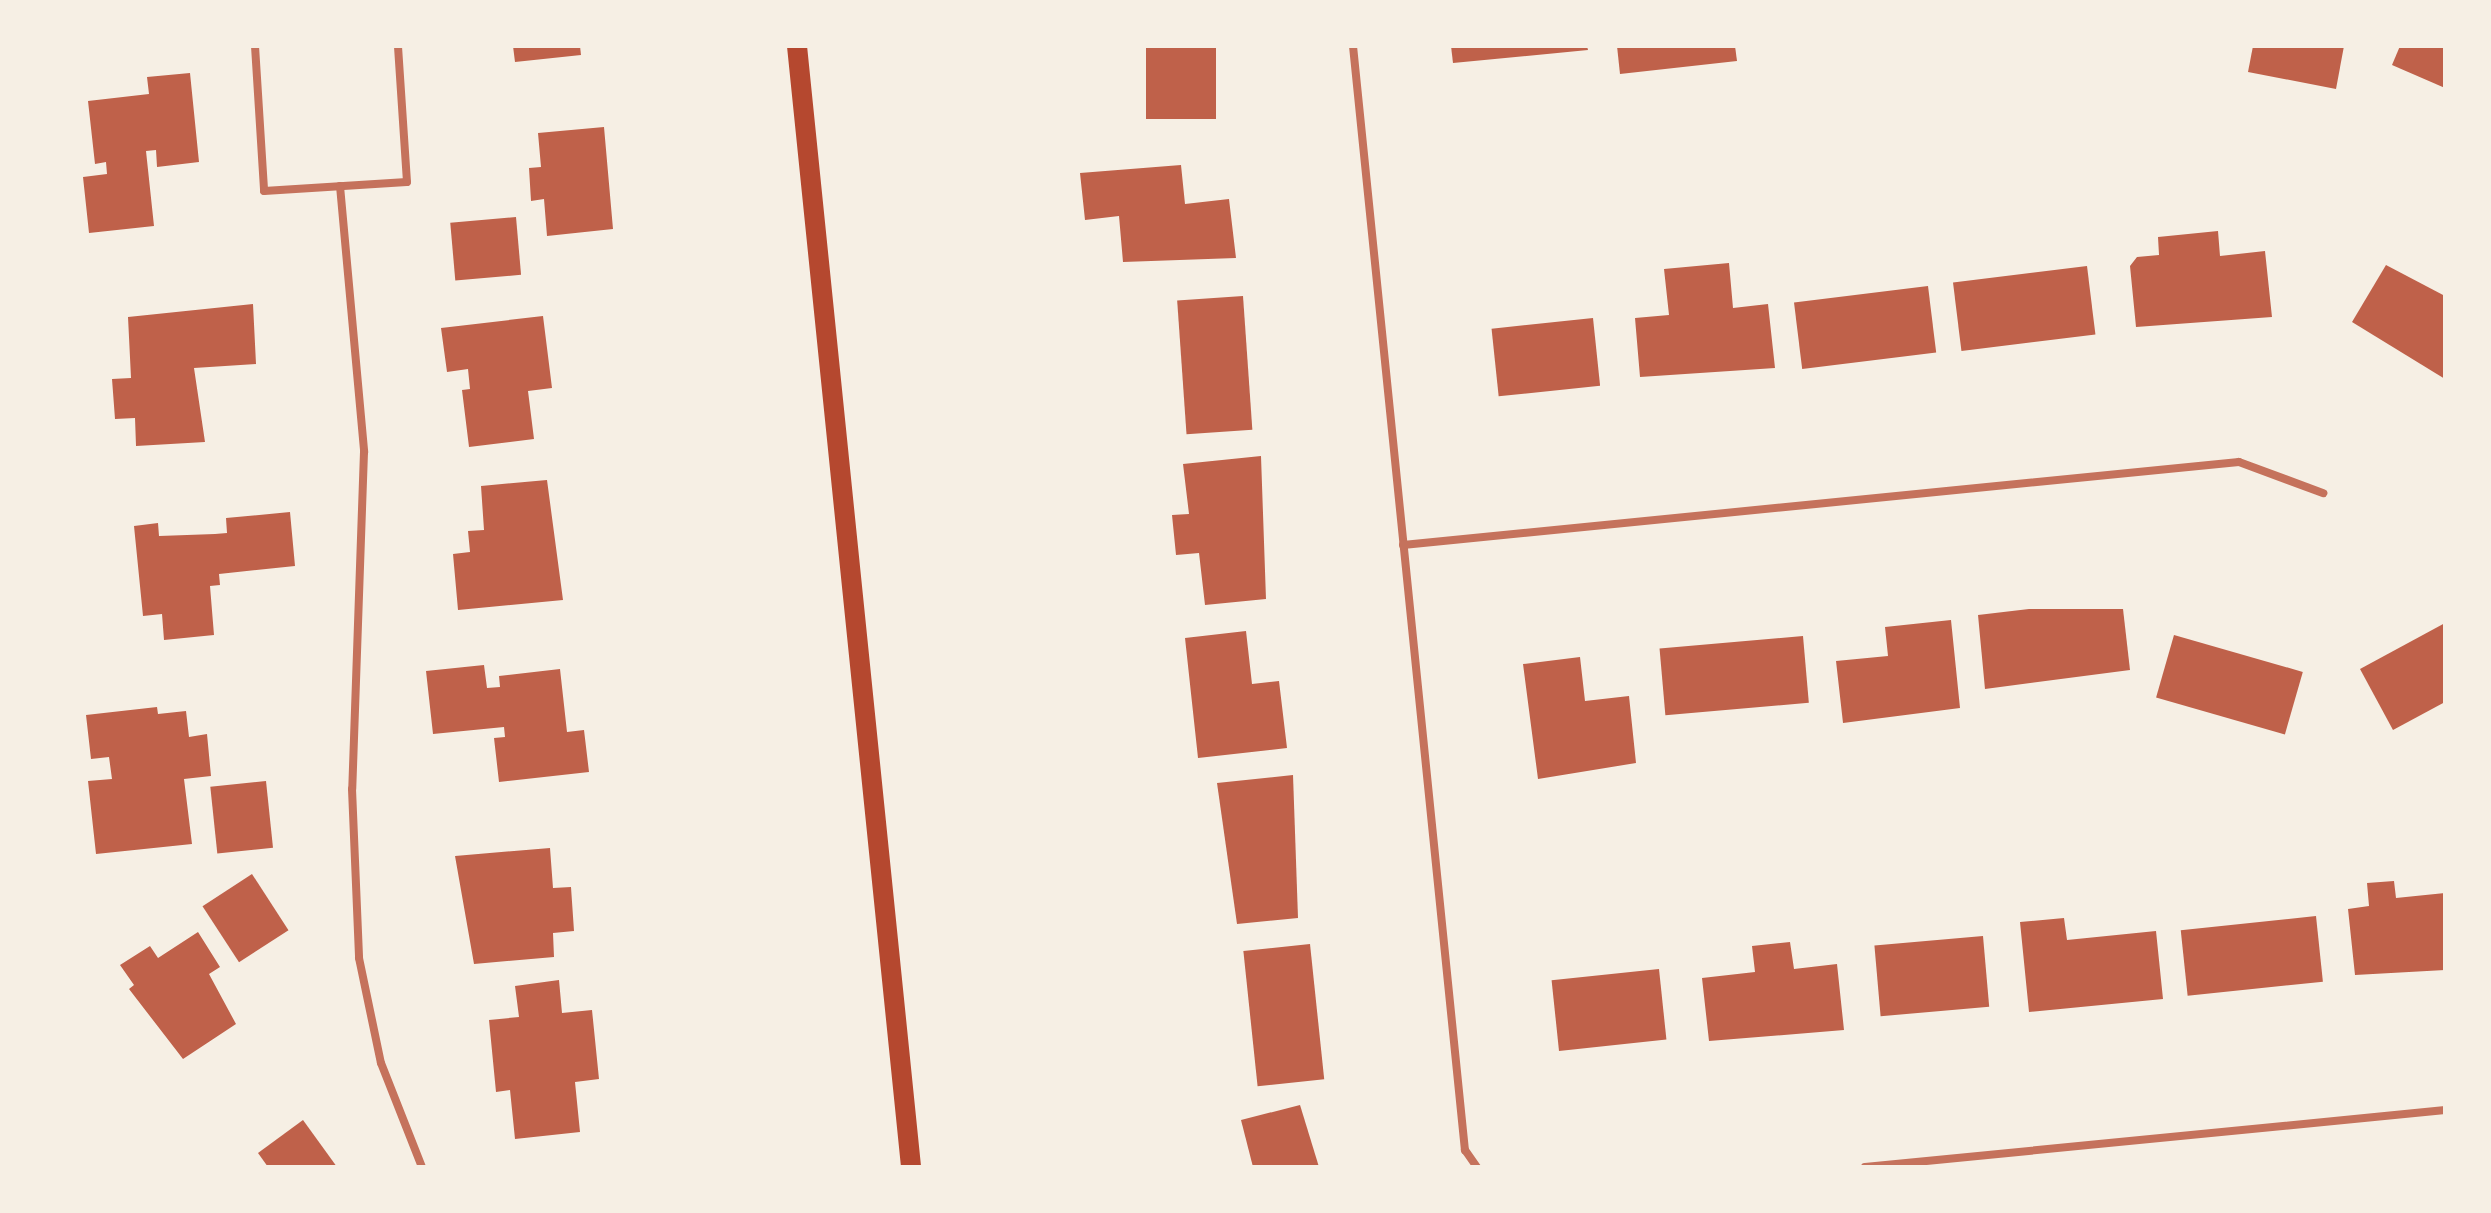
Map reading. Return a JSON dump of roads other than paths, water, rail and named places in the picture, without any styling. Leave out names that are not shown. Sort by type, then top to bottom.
[{"type":"main road","points":[[797,46],[911,1167]]},
{"type":"street","points":[[255,46],[264,191],[407,182],[398,46]]},
{"type":"street","points":[[1353,46],[1465,1150],[1477,1167]]},
{"type":"street","points":[[340,186],[364,452],[352,789],[359,958],[381,1063],[422,1167]]},
{"type":"street","points":[[1403,545],[2239,462],[2323,493]]},
{"type":"street","points":[[1865,1167],[2445,1110]]}]
